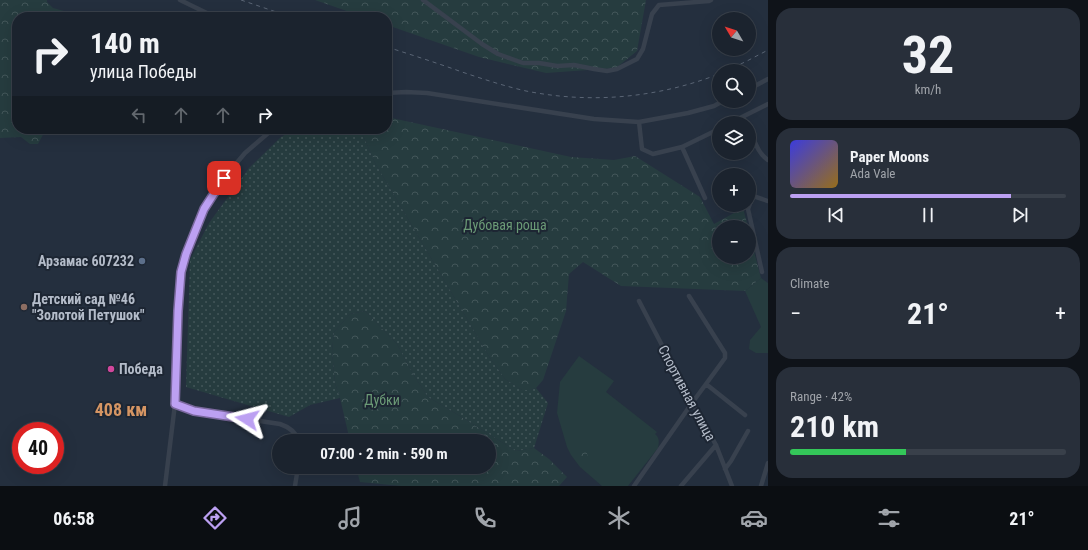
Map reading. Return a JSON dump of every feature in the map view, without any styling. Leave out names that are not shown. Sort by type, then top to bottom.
[{"type":"street","points":[[180,0],[205,12]]},
{"type":"street","points":[[422,0],[498,54],[522,63],[539,63],[557,66],[574,65],[607,71],[617,69],[637,59],[643,49],[652,14],[659,5],[711,0]]},
{"type":"street","points":[[756,85],[768,78]]},
{"type":"street","points":[[392,93],[427,93],[594,119],[639,122],[688,113],[712,107]]},
{"type":"street","points":[[745,116],[768,104]]},
{"type":"street","points":[[639,122],[642,149],[654,154],[682,147],[712,132]]},
{"type":"street","points":[[164,486],[175,404],[178,311],[181,272],[186,254],[204,209],[224,178],[245,153],[267,134]]},
{"type":"street","points":[[756,144],[760,152],[768,160]]},
{"type":"street","points":[[682,147],[704,198]]},
{"type":"street","points":[[762,272],[748,209],[753,196],[768,201]]},
{"type":"street","points":[[634,486],[725,358],[725,353],[689,296]]},
{"type":"street","name":"Спортивная улица","points":[[639,301],[692,403],[716,445],[732,486]]},
{"type":"street","points":[[706,384],[745,415]]},
{"type":"street","points":[[175,404],[194,411],[280,424],[289,427],[295,434]]},
{"type":"street","points":[[725,469],[748,431]]},
{"type":"street","points":[[681,486],[716,445]]},
{"type":"street","points":[[760,486],[767,472],[768,463]]},
{"type":"street","points":[[295,486],[297,474]]},
{"type":"green space","points":[[0,0],[47,0],[53,8],[67,12],[12,12],[12,134],[43,134],[38,144],[30,144],[21,137],[0,138]]},
{"type":"green space","points":[[315,0],[646,0],[637,51],[616,68],[546,73],[479,57],[392,27],[392,12],[350,12]]},
{"type":"green space","name":"Дубовая роща","points":[[392,118],[571,157],[614,160],[635,156],[700,197],[712,220],[712,264],[756,264],[756,259],[761,278],[745,291],[621,286],[583,262],[569,274],[566,311],[543,380],[536,388],[531,390],[522,390],[505,379],[490,358],[375,163],[362,134],[392,134]]},
{"type":"green space","points":[[286,134],[362,134],[375,163],[490,358],[505,379],[522,390],[531,390],[536,388],[548,403],[534,448],[516,451],[496,438],[496,434],[489,434],[428,397],[413,374],[397,344],[365,311],[350,314],[334,332],[332,351],[335,383],[340,398],[310,405],[289,417],[186,387],[190,260],[209,223],[249,168],[281,137]]},
{"type":"green space","name":"Дубовая роща","points":[[736,212],[744,212],[746,220],[721,220]]},
{"type":"green space","points":[[761,278],[768,283],[768,353],[756,353],[749,349],[750,340],[761,327],[745,291]]},
{"type":"green space","name":"Дубки","points":[[365,311],[397,344],[413,374],[428,397],[489,434],[348,434],[335,383],[332,351],[334,332],[350,314]]},
{"type":"green space","points":[[579,356],[614,381],[606,392],[657,432],[655,434],[659,442],[658,448],[628,486],[602,486],[580,467],[567,447],[557,413],[560,382]]},
{"type":"green space","name":"Дубки","points":[[496,438],[516,451],[534,448],[549,459],[567,477],[559,486],[401,486],[360,482],[358,474],[496,474]]},
{"type":"green space","points":[[586,449],[588,458],[577,460],[575,451]]},
{"type":"railway","points":[[241,0],[276,12]]},
{"type":"railway","points":[[392,49],[510,87],[550,95],[599,98],[624,96],[672,89],[712,76]]},
{"type":"railway","points":[[741,64],[768,50]]},
{"type":"place","name":"Арзамас 607232","points":[[142,261]]},
{"type":"place","name":"Детский сад №46 \"Золотой Петушок\"","points":[[24,307]]},
{"type":"place","name":"Победа","points":[[111,369]]},
{"type":"district","name":"408 км","points":[[121,409]]},
{"type":"route","points":[[224,178],[204,209],[186,254],[181,272],[178,311],[175,404],[194,411],[247,419]]}]
